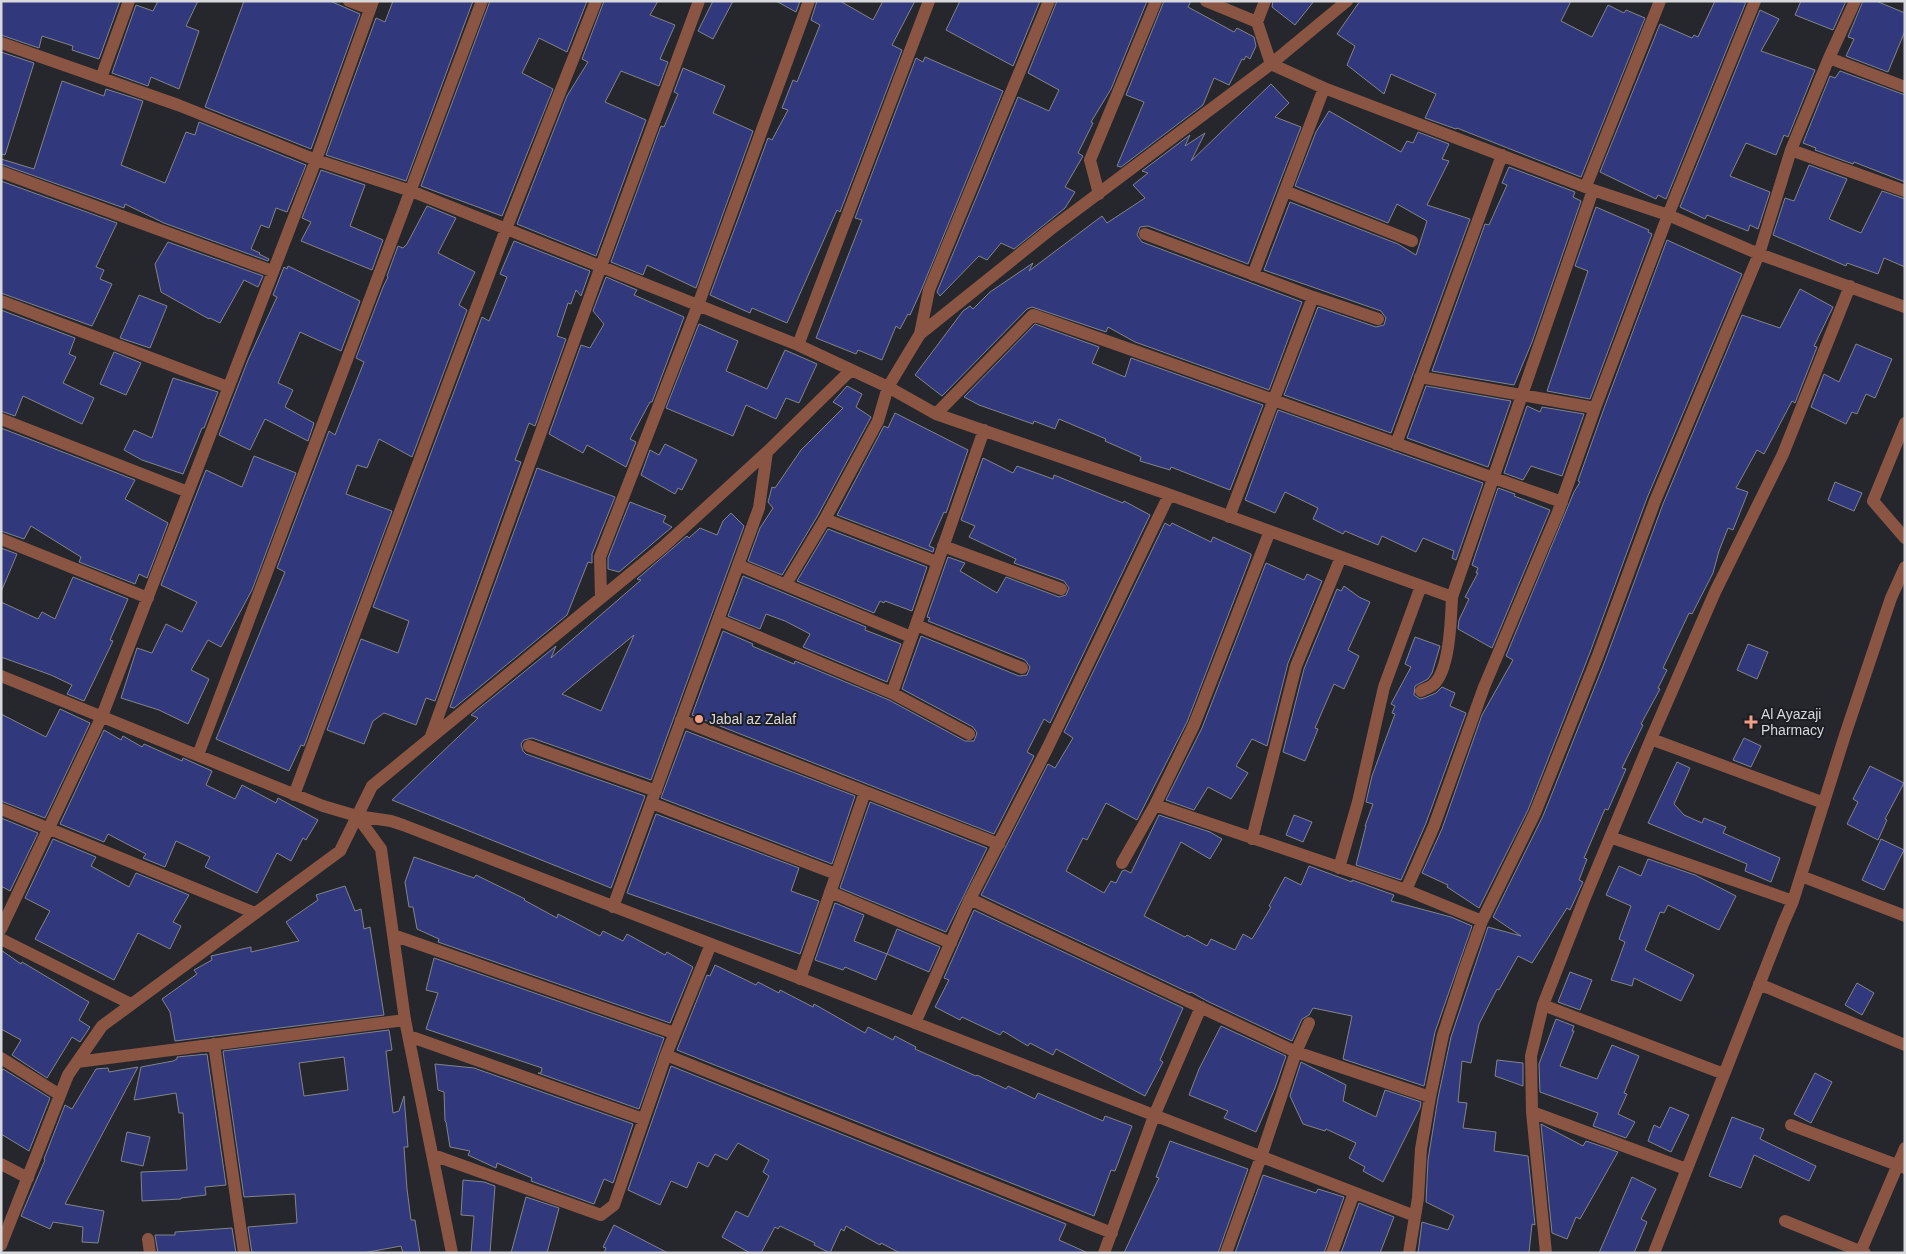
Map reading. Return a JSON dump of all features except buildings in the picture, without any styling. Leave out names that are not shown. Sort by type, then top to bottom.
[{"type":"street","points":[[101,78],[129,1]]},
{"type":"street","points":[[1,929],[102,716],[316,160],[372,5],[349,1]]},
{"type":"street","points":[[198,755],[482,1]]},
{"type":"street","points":[[294,795],[506,229],[596,1]]},
{"type":"street","points":[[430,738],[601,266],[700,1]]},
{"type":"street","points":[[601,598],[600,557],[698,305],[809,1]]},
{"type":"street","points":[[798,345],[929,1]]},
{"type":"street","points":[[786,584],[825,519],[878,421],[888,387],[920,334],[930,290],[1049,1]]},
{"type":"street","points":[[1099,194],[1090,160],[1156,1]]},
{"type":"street","points":[[1206,1],[1257,22]]},
{"type":"street","points":[[1265,1],[1257,22],[1271,64],[1324,88],[1668,216],[1759,254],[1905,307]]},
{"type":"street","points":[[920,334],[1099,194],[1271,64],[1347,1]]},
{"type":"street","points":[[1421,691],[1436,683],[1448,649],[1452,597],[1522,395],[1589,188],[1660,1]]},
{"type":"street","points":[[1406,890],[1434,826],[1484,687],[1562,502],[1595,408],[1668,216],[1755,1]]},
{"type":"street","points":[[1409,1253],[1415,1216],[1421,1149],[1443,1035],[1482,921],[1535,813],[1597,658],[1655,500],[1759,254],[1791,150],[1855,1]]},
{"type":"street","points":[[1,43],[178,105],[316,160],[411,191],[601,266],[798,345],[888,387],[936,414],[1169,495],[1452,597]]},
{"type":"street","points":[[1829,58],[1905,87]]},
{"type":"street","points":[[1254,275],[1324,88]]},
{"type":"street","points":[[1791,150],[1905,191]]},
{"type":"street","points":[[1396,444],[1502,155]]},
{"type":"street","points":[[1,172],[272,271]]},
{"type":"street","points":[[1285,191],[1412,241]]},
{"type":"street","points":[[1145,234],[1312,297],[1378,319]]},
{"type":"street","points":[[1546,1253],[1532,1112],[1532,1056],[1544,1005],[1651,739],[1714,592],[1783,454],[1850,286]]},
{"type":"street","points":[[1229,517],[1312,297]]},
{"type":"street","points":[[1,301],[228,387]]},
{"type":"street","points":[[936,414],[1033,315],[1562,502]]},
{"type":"street","points":[[1,1245],[68,1075],[102,1026],[340,851],[372,786],[663,547],[851,370]]},
{"type":"street","points":[[1420,377],[1595,408]]},
{"type":"street","points":[[1,419],[188,492]]},
{"type":"street","points":[[1905,423],[1873,501],[1905,538]]},
{"type":"street","points":[[892,693],[984,430]]},
{"type":"street","points":[[614,907],[759,508],[766,452]]},
{"type":"street","points":[[915,1023],[970,899],[1047,749],[1169,495]]},
{"type":"street","points":[[825,519],[938,562]]},
{"type":"street","points":[[1122,863],[1155,805],[1194,725],[1270,531]]},
{"type":"street","points":[[1,539],[148,598]]},
{"type":"street","points":[[943,546],[1061,589]]},
{"type":"street","points":[[1252,839],[1296,666],[1341,557]]},
{"type":"street","points":[[738,565],[913,631],[1022,668]]},
{"type":"street","points":[[1654,1253],[1793,901],[1824,803],[1899,595],[1905,567]]},
{"type":"street","points":[[1340,868],[1358,802],[1384,687],[1421,586]]},
{"type":"street","points":[[718,620],[892,693],[969,734]]},
{"type":"street","points":[[1,676],[294,795],[357,816],[392,821],[1415,1216]]},
{"type":"street","points":[[681,720],[999,844]]},
{"type":"street","points":[[1651,739],[1824,803]]},
{"type":"street","points":[[529,746],[836,874]]},
{"type":"street","points":[[800,978],[865,792]]},
{"type":"street","points":[[1155,805],[1406,890],[1482,921]]},
{"type":"street","points":[[1,809],[49,827],[255,913]]},
{"type":"street","points":[[357,816],[381,849],[406,1020],[452,1253]]},
{"type":"street","points":[[1610,838],[1793,901]]},
{"type":"street","points":[[1801,876],[1905,916]]},
{"type":"street","points":[[830,892],[951,943]]},
{"type":"street","points":[[970,899],[1296,1052],[1430,1097]]},
{"type":"street","points":[[393,935],[674,1033]]},
{"type":"street","points":[[1,939],[131,1004]]},
{"type":"street","points":[[433,1156],[601,1215],[614,1205],[674,1033],[711,944]]},
{"type":"street","points":[[1759,984],[1905,1045]]},
{"type":"street","points":[[1544,1005],[1724,1074]]},
{"type":"street","points":[[1104,1253],[1154,1116],[1201,1007]]},
{"type":"street","points":[[77,1062],[406,1020]]},
{"type":"street","points":[[1226,1253],[1296,1052],[1309,1023]]},
{"type":"street","points":[[409,1036],[644,1119]]},
{"type":"street","points":[[214,1044],[244,1253]]},
{"type":"street","points":[[666,1055],[1112,1233]]},
{"type":"street","points":[[1,1058],[60,1095]]},
{"type":"street","points":[[1532,1112],[1686,1169]]},
{"type":"street","points":[[1791,1125],[1901,1167]]},
{"type":"street","points":[[1785,1221],[1862,1252],[1901,1167],[1905,1148]]},
{"type":"street","points":[[1,1164],[28,1178]]},
{"type":"street","points":[[1332,1253],[1354,1193]]},
{"type":"street","points":[[148,1239],[150,1253]]},
{"type":"place","name":"Jabal az Zalaf","points":[[699,719]]},
{"type":"place","name":"Al Ayazaji Pharmacy","points":[[1751,722]]}]
